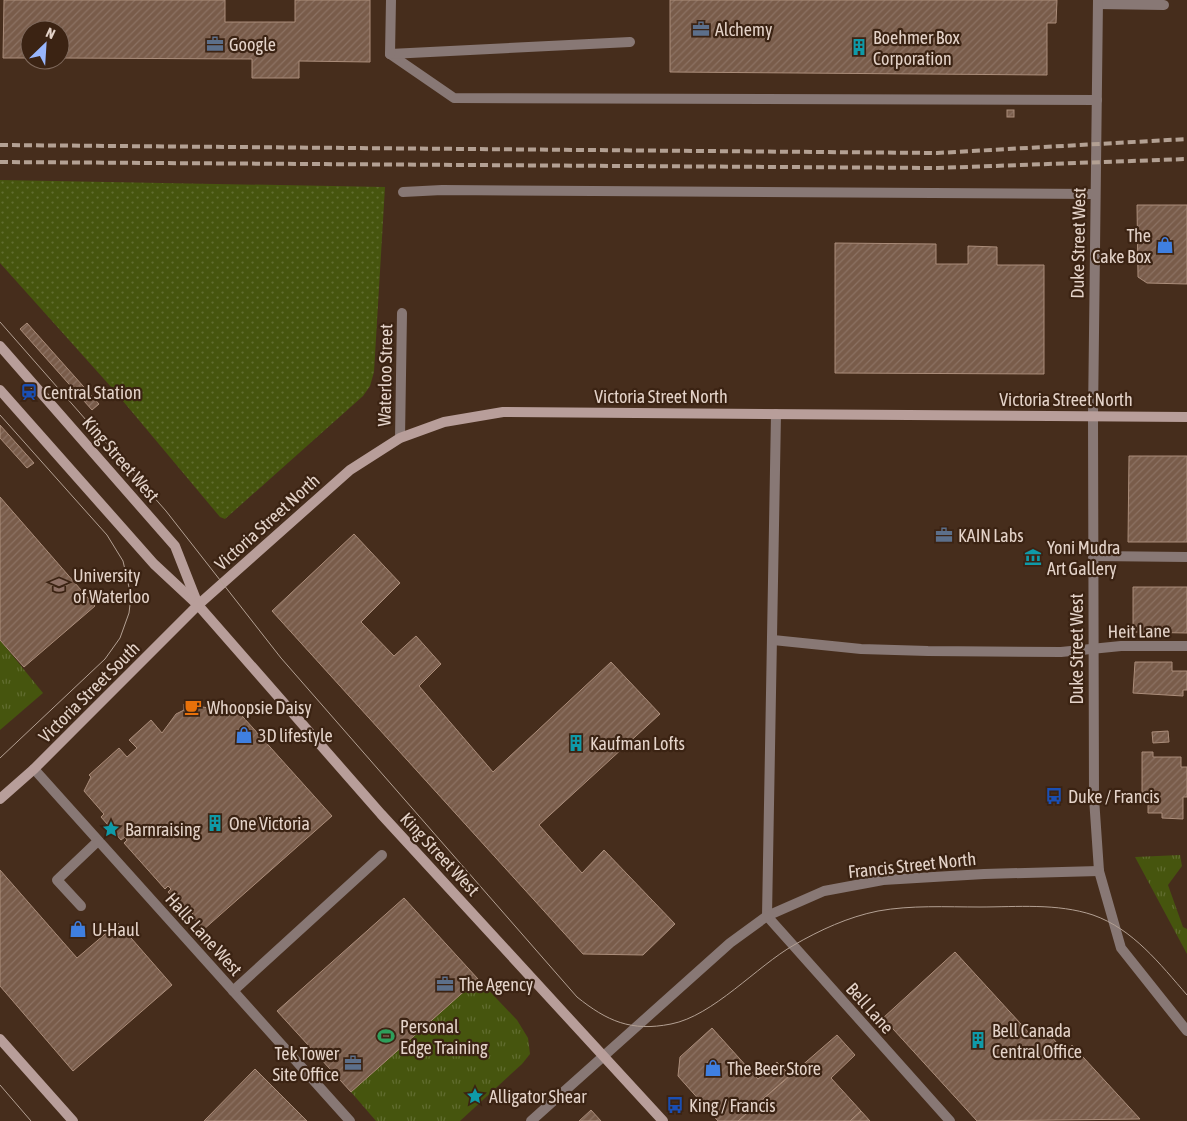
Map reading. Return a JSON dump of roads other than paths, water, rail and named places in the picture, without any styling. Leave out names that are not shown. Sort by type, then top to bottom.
[{"type":"main road","name":"King Street West","points":[[0,346],[175,546],[198,605]]},
{"type":"main road","name":"King Street West","points":[[0,390],[154,564],[198,605],[381,814],[663,1121]]},
{"type":"main road","name":"Victoria Street North","points":[[198,605],[350,470],[400,438],[444,422],[504,412],[1187,417]]},
{"type":"main road","name":"Victoria Street South","points":[[0,799],[34,769],[198,605]]},
{"type":"main road","points":[[0,1039],[73,1121]]},
{"type":"street","points":[[390,54],[391,0]]},
{"type":"street","points":[[1098,2],[1164,5]]},
{"type":"street","name":"Duke Street West","points":[[1098,2],[1092,648],[1094,798],[1099,870],[1121,948],[1187,1031]]},
{"type":"street","points":[[390,54],[630,42]]},
{"type":"street","points":[[390,54],[454,98],[1097,100]]},
{"type":"street","points":[[403,192],[442,190],[1095,194]]},
{"type":"street","name":"Waterloo Street","points":[[400,438],[402,313]]},
{"type":"street","points":[[767,916],[776,414]]},
{"type":"street","points":[[1093,556],[1187,557]]},
{"type":"street","name":"Heit Lane","points":[[773,640],[862,649],[1061,652],[1092,648],[1187,646]]},
{"type":"street","name":"Halls Lane West","points":[[34,769],[350,1121]]},
{"type":"street","points":[[81,906],[57,880],[98,841]]},
{"type":"street","points":[[233,990],[382,854]]},
{"type":"street","name":"Francis Street North","points":[[531,1121],[603,1054],[730,943],[767,916],[824,891],[883,880],[1099,870]]},
{"type":"street","name":"Bell Lane","points":[[767,916],[950,1121]]},
{"type":"tram line","points":[[0,322],[166,511],[281,658],[577,997],[609,1018],[644,1027],[671,1024],[687,1019],[719,1001],[780,954],[814,934],[845,920],[878,911],[916,907],[1037,906],[1079,911],[1093,915],[1121,929],[1133,938],[1156,960],[1187,995]]},
{"type":"tram line","points":[[0,415],[107,535],[123,561],[131,596],[129,613],[120,638],[105,659],[0,758]]},
{"type":"tram line","points":[[0,1085],[31,1121]]},
{"type":"railway","points":[[0,145],[937,153],[1187,139]]},
{"type":"railway","points":[[0,162],[937,168],[1187,159]]},
{"type":"place","name":"Alchemy","points":[[701,29]]},
{"type":"place","name":"Google","points":[[215,44]]},
{"type":"place","name":"Boehmer Box Corporation","points":[[859,47]]},
{"type":"place","name":"The Cake Box","points":[[1165,245]]},
{"type":"place","name":"Central Station","points":[[29,392]]},
{"type":"place","name":"KAIN Labs","points":[[944,535]]},
{"type":"place","name":"Yoni Mudra Art Gallery","points":[[1033,557]]},
{"type":"place","name":"University of Waterloo","points":[[59,585]]},
{"type":"place","name":"Whoopsie Daisy","points":[[193,707]]},
{"type":"place","name":"3D lifestyle","points":[[244,735]]},
{"type":"place","name":"Kaufman Lofts","points":[[576,743]]},
{"type":"place","name":"Duke / Francis","points":[[1054,796]]},
{"type":"place","name":"One Victoria","points":[[215,823]]},
{"type":"place","name":"Barnraising","points":[[111,829]]},
{"type":"place","name":"U-Haul","points":[[78,929]]},
{"type":"place","name":"The Agency","points":[[445,984]]},
{"type":"place","name":"Personal Edge Training","points":[[386,1036]]},
{"type":"place","name":"Bell Canada Central Office","points":[[978,1040]]},
{"type":"place","name":"Tek Tower Site Office","points":[[353,1063]]},
{"type":"place","name":"The Beer Store","points":[[713,1068]]},
{"type":"place","name":"Alligator Shear","points":[[475,1096]]},
{"type":"place","name":"King / Francis","points":[[675,1105]]}]
